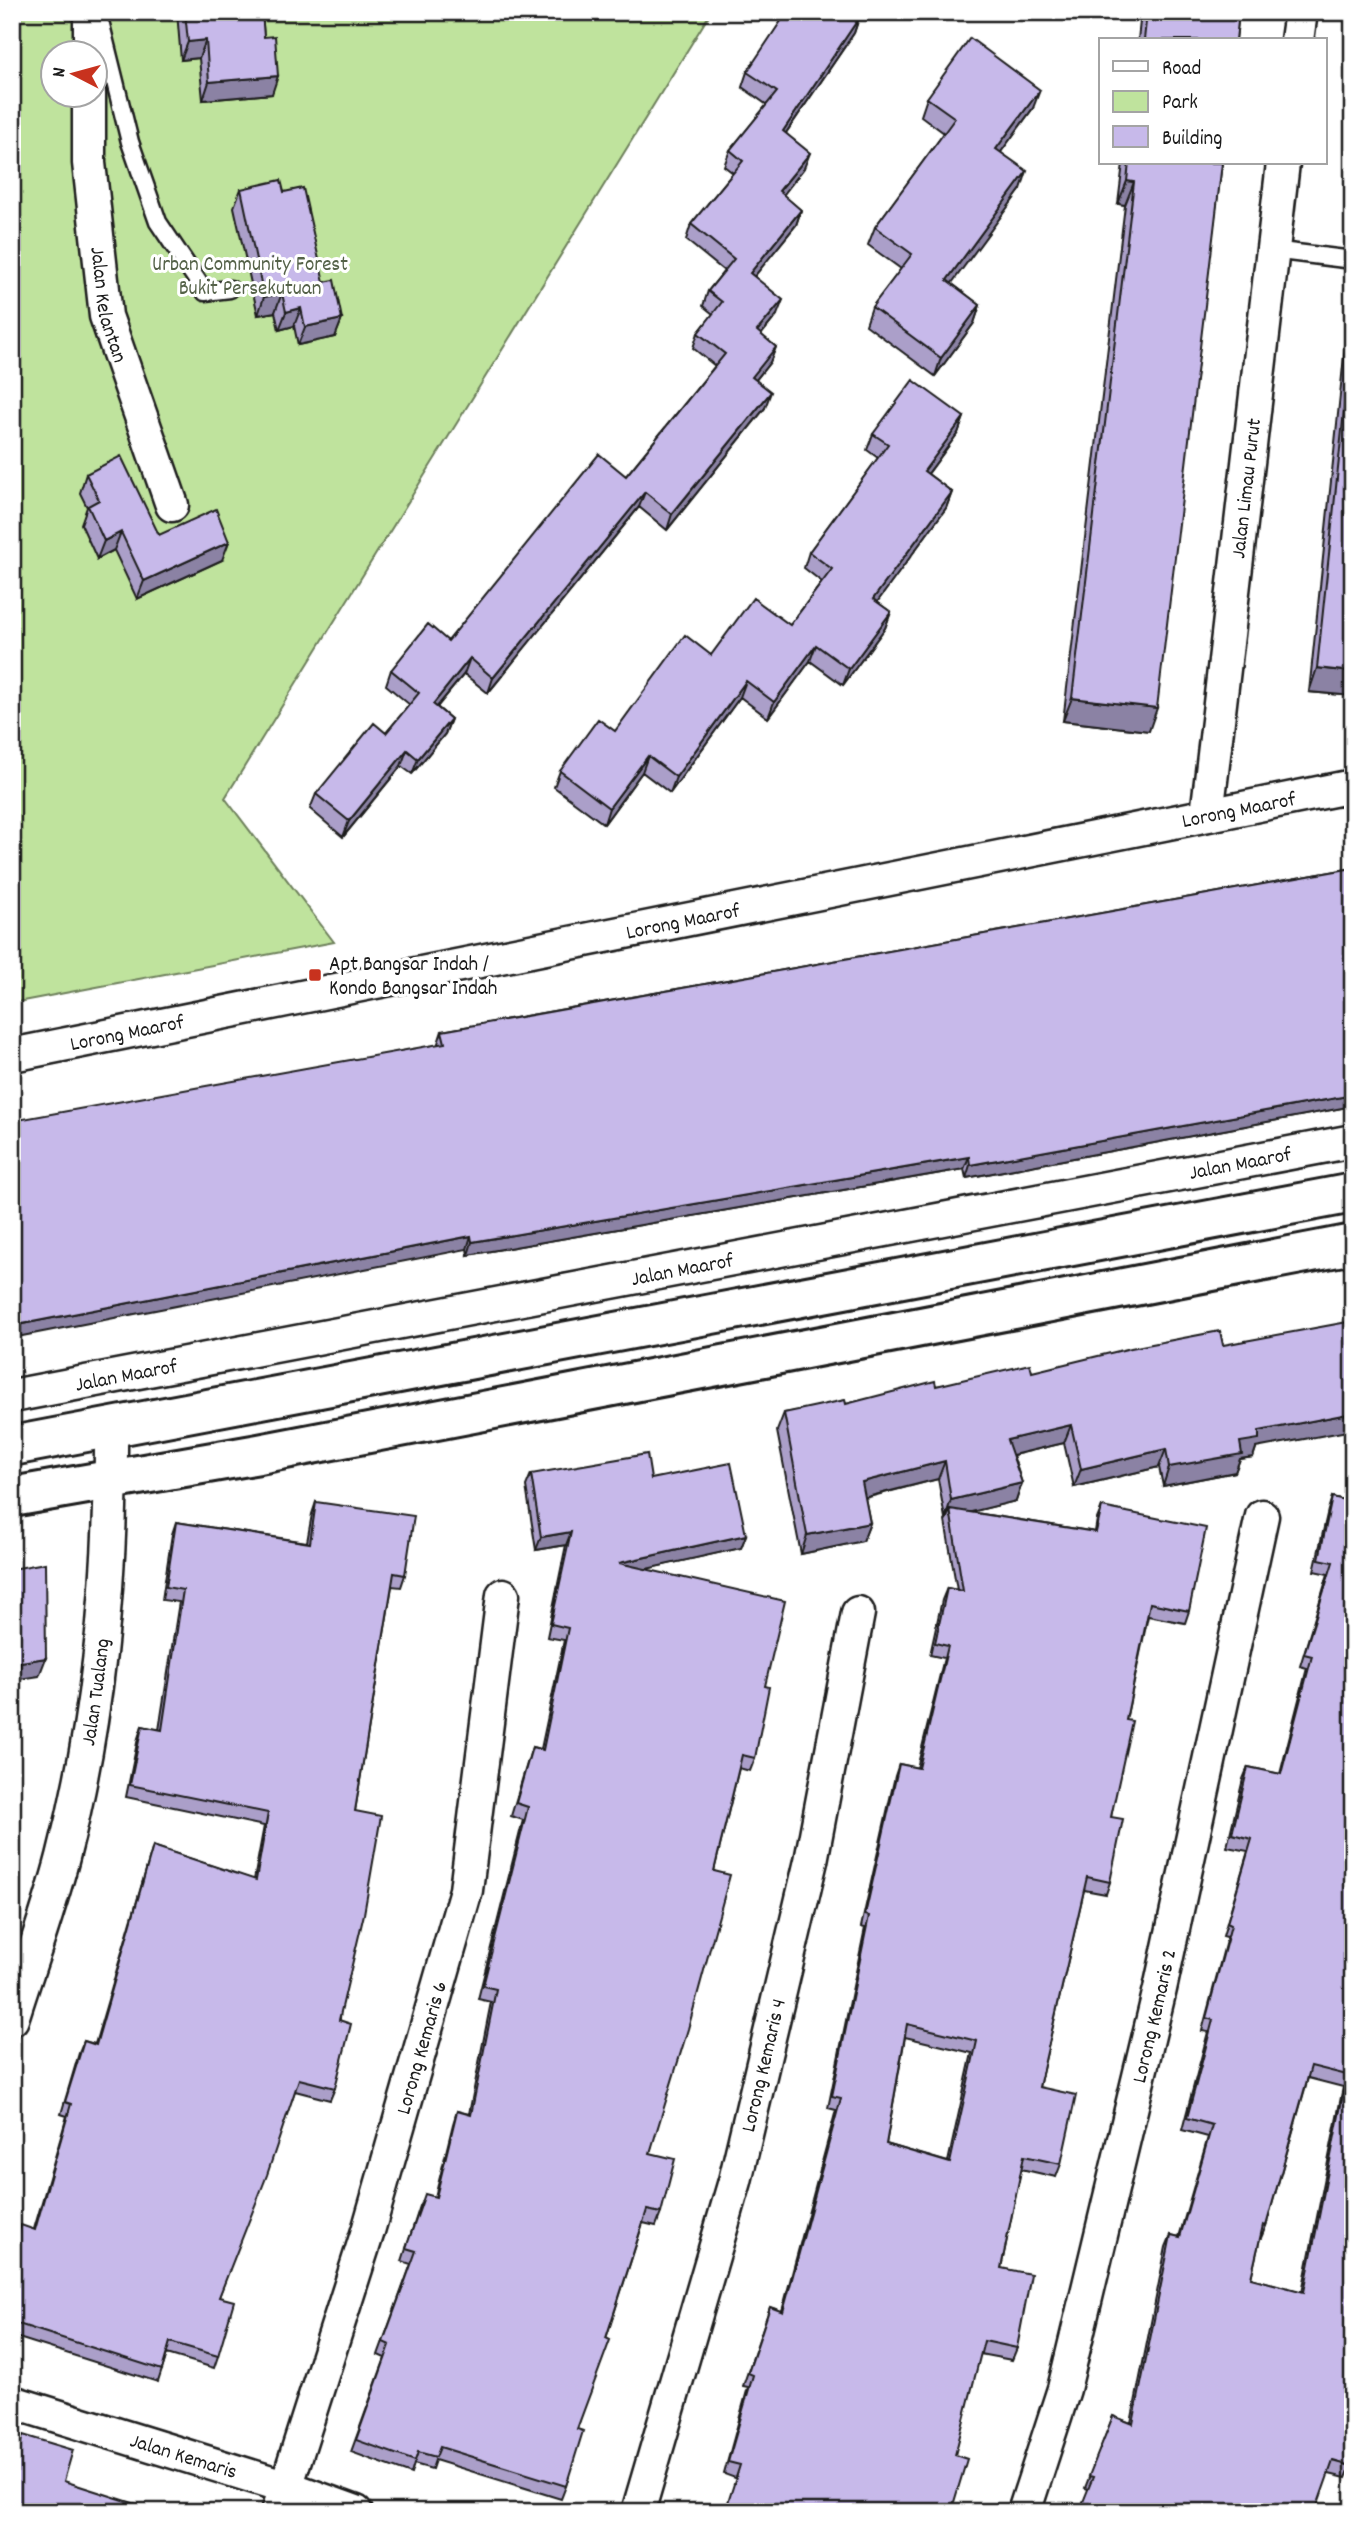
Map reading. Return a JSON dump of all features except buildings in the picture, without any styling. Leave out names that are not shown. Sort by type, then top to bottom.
[{"type":"main road","points":[[12,1446],[1353,1193]]},
{"type":"main road","points":[[12,1497],[111,1481],[1353,1244]]},
{"type":"street","points":[[90,12],[90,38]]},
{"type":"street","points":[[1297,38],[1301,12]]},
{"type":"street","name":"Jalan Kelantan","points":[[89,108],[89,163],[106,316],[172,505]]},
{"type":"street","name":"Jalan Limau Purut","points":[[1207,815],[1283,164]]},
{"type":"street","name":"Lorong Maarof","points":[[12,1055],[1353,786]]},
{"type":"street","name":"Jalan Maarof","points":[[12,1396],[1353,1141]]},
{"type":"street","name":"Jalan Tualang","points":[[12,2019],[23,1946],[63,1856],[96,1688],[111,1481],[111,1429]]},
{"type":"street","name":"Lorong Kemaris 2","points":[[1024,2512],[1067,2376],[1160,1989],[1262,1516]]},
{"type":"street","name":"Lorong Kemaris 6","points":[[282,2499],[368,2231],[466,1889],[503,1595]]},
{"type":"street","name":"Lorong Kemaris 4","points":[[638,2512],[735,2181],[810,1861],[858,1613]]},
{"type":"street","name":"Jalan Kemaris","points":[[12,2402],[282,2499],[356,2512]]},
{"type":"lane","points":[[99,12],[130,142],[158,222],[205,292],[230,289]]},
{"type":"lane","points":[[1272,250],[1353,260]]},
{"type":"green space","name":"Urban Community Forest Bukit Persekutuan","points":[[12,12],[711,12],[225,798],[334,942],[12,1003]]},
{"type":"place","name":"Apt Bangsar Indah / Kondo Bangsar Indah","points":[[315,975]]}]
